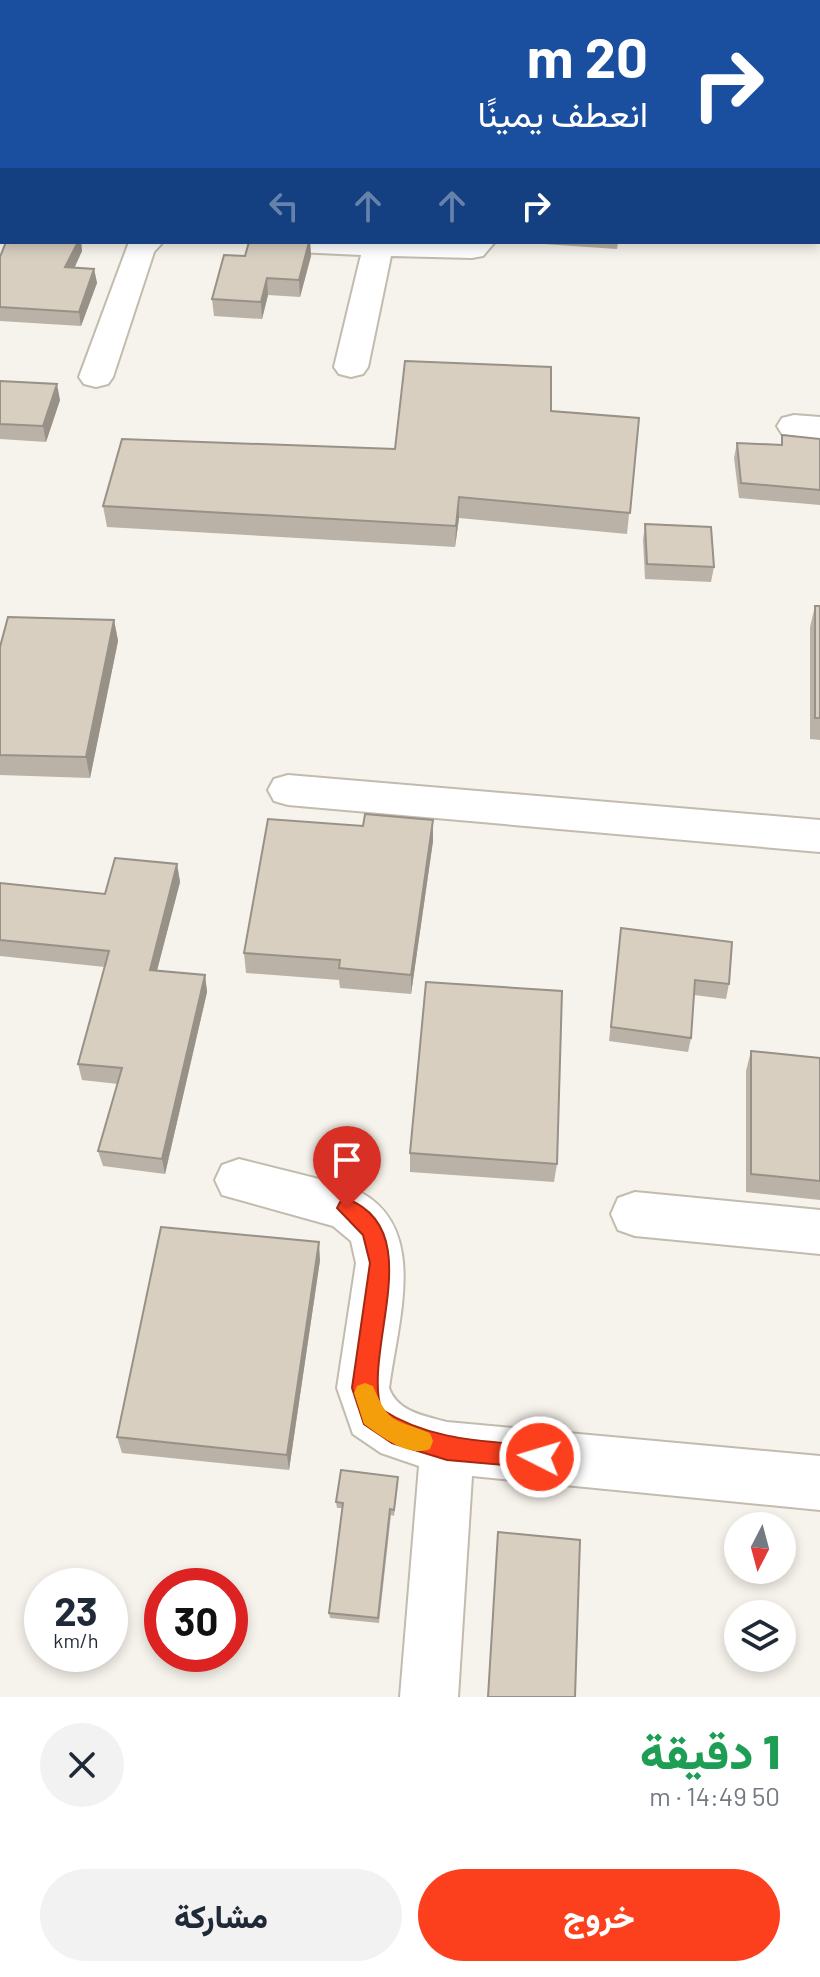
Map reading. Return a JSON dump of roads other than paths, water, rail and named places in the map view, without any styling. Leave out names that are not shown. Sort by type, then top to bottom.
[{"type":"street","points":[[96,377],[140,248],[145,244]]},
{"type":"street","points":[[317,244],[458,250],[472,249],[478,244]]},
{"type":"street","points":[[351,367],[378,247]]},
{"type":"street","points":[[288,790],[820,836]]},
{"type":"street","points":[[239,1180],[347,1208],[372,1229],[381,1263],[363,1388],[372,1416],[400,1435],[447,1448],[820,1483]]},
{"type":"street","points":[[635,1214],[820,1232]]},
{"type":"street","points":[[429,1697],[447,1448]]}]
